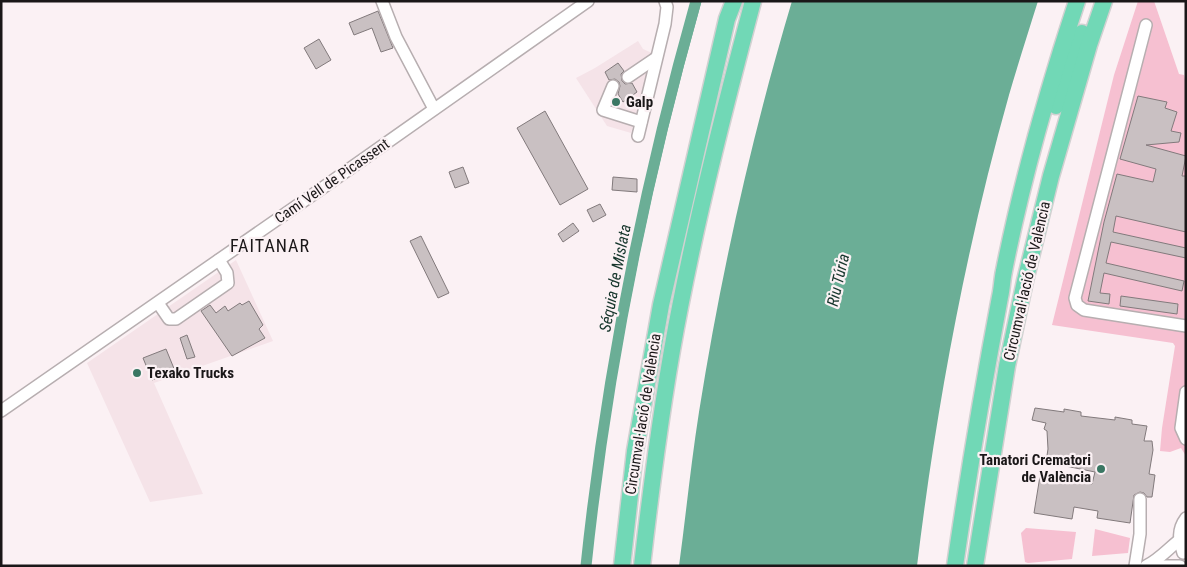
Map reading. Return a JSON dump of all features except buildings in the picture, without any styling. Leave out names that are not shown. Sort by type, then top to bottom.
[{"type":"highway","points":[[726,1],[727,19]]},
{"type":"highway","name":"Circumval·lació de València","points":[[622,566],[635,451],[661,306],[727,19],[734,1]]},
{"type":"highway","name":"Circumval·lació de València","points":[[642,566],[656,449],[679,308],[720,126],[753,1]]},
{"type":"highway","name":"Circumval·lació de València","points":[[955,566],[968,471],[986,366],[1001,295],[1003,273],[1028,170],[1077,1]]},
{"type":"highway","points":[[1001,295],[1010,276],[1036,172],[1058,97],[1093,1]]},
{"type":"highway","name":"Circumval·lació de València","points":[[977,562],[1007,366],[1025,281],[1051,176],[1104,1]]},
{"type":"street","points":[[382,1],[396,37],[434,109]]},
{"type":"street","name":"Camí Vell de Picassent","points":[[1,411],[588,1]]},
{"type":"street","points":[[638,136],[665,24],[667,3]]},
{"type":"street","points":[[1146,26],[1075,298],[1077,306],[1084,310],[1186,326]]},
{"type":"street","points":[[628,77],[656,58]]},
{"type":"street","points":[[613,86],[603,110],[641,122]]},
{"type":"street","points":[[158,303],[169,319],[176,319],[228,283],[227,273],[219,260]]},
{"type":"street","points":[[1186,392],[1181,428],[1186,439]]},
{"type":"street","points":[[1135,566],[1140,534],[1140,499]]},
{"type":"street","points":[[1184,558],[1182,523],[1186,518]]},
{"type":"street","points":[[1146,566],[1184,539]]},
{"type":"street","points":[[1146,566],[1180,566]]},
{"type":"shaded area","points":[[1138,1],[1154,1],[1179,74],[1184,75],[1186,84],[1186,456],[1181,448],[1170,452],[1160,451],[1175,346],[1173,343],[1052,325],[1114,75]]},
{"type":"shaded area","name":"Galp","points":[[638,41],[643,49],[652,53],[631,133],[607,126],[576,78]]},
{"type":"shaded area","name":"Texako Trucks","points":[[236,260],[273,341],[154,383],[203,494],[150,502],[87,363]]},
{"type":"shaded area","points":[[1026,528],[1076,532],[1072,559],[1025,562],[1021,533]]},
{"type":"shaded area","points":[[1095,529],[1130,538],[1128,553],[1092,556]]},
{"type":"water","name":"Riu Túria","points":[[792,1],[1038,1],[993,152],[966,269],[933,448],[917,566],[679,566],[696,431],[717,308],[751,153]]},
{"type":"waterway","name":"Séquia de Mislata","points":[[586,566],[604,423],[629,281],[660,140],[696,1]]},
{"type":"waterway","name":"Séquia de Mislata","points":[[589,566],[607,423],[632,281],[647,210],[700,1]]},
{"type":"place","name":"Galp","points":[[616,102]]},
{"type":"place","name":"Texako Trucks","points":[[137,373]]},
{"type":"place","name":"Tanatori Crematori de València","points":[[1101,469]]},
{"type":"district","name":"FAITANAR","points":[[270,245]]}]
